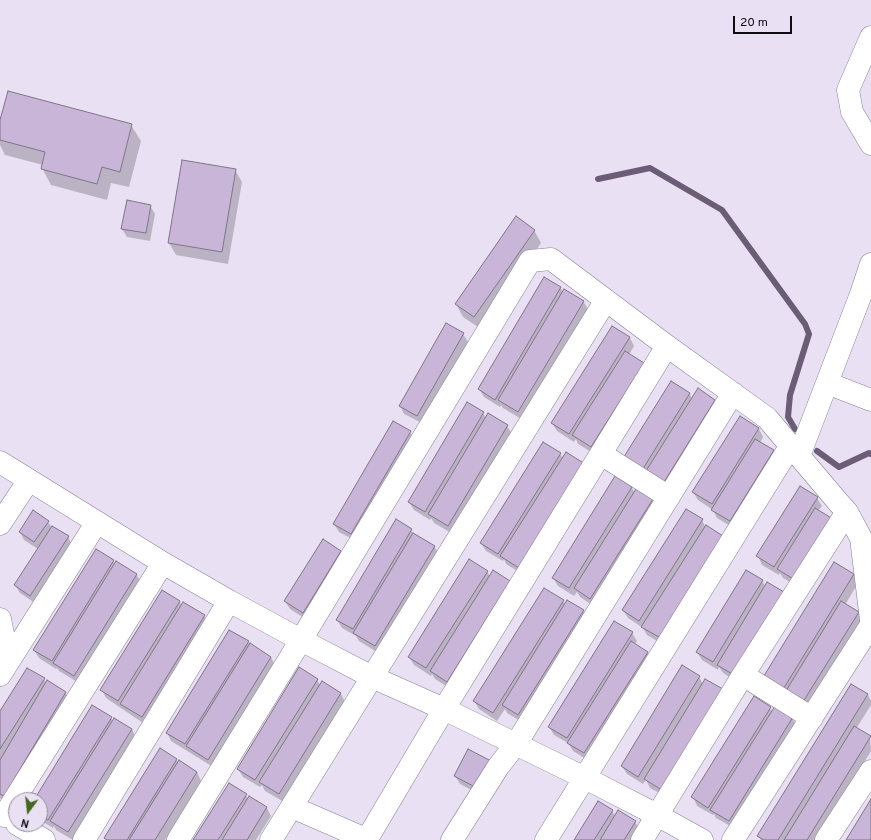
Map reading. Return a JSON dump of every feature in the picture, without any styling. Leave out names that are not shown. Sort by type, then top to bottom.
[{"type":"street","points":[[871,37],[848,90],[852,112],[871,144]]},
{"type":"street","points":[[852,112],[871,122]]},
{"type":"street","points":[[178,840],[301,640],[530,261],[551,259],[667,346],[767,418],[847,512],[861,538],[871,620]]},
{"type":"street","points":[[546,840],[795,451],[866,296],[871,264]]},
{"type":"street","points":[[271,840],[606,300]]},
{"type":"street","points":[[292,807],[367,840],[444,709],[667,346]]},
{"type":"street","points":[[827,383],[871,400]]},
{"type":"street","points":[[452,840],[498,767],[516,744],[733,393]]},
{"type":"street","points":[[601,454],[669,497]]},
{"type":"street","points":[[0,462],[163,563],[301,640],[372,677],[444,709],[585,778],[702,840]]},
{"type":"street","points":[[0,524],[29,480]]},
{"type":"street","points":[[642,840],[743,674],[847,512]]},
{"type":"street","points":[[0,675],[97,522]]},
{"type":"street","points":[[25,792],[163,563]]},
{"type":"street","points":[[84,840],[230,601]]},
{"type":"street","points":[[0,619],[4,639],[12,656]]},
{"type":"street","points":[[733,840],[871,625]]},
{"type":"street","points":[[743,674],[812,718]]},
{"type":"street","points":[[826,840],[871,771]]},
{"type":"street","points":[[31,832],[44,840]]},
{"type":"building","points":[[8,91],[132,124],[120,172],[102,167],[97,184],[41,169],[45,152],[0,140],[0,120]]},
{"type":"building","points":[[182,160],[236,169],[222,252],[168,243]]},
{"type":"building","points":[[127,200],[151,205],[146,233],[121,229]]},
{"type":"building","points":[[516,216],[535,230],[474,317],[455,304]]},
{"type":"building","points":[[544,277],[561,287],[495,400],[478,389]]},
{"type":"building","points":[[564,289],[584,301],[518,412],[498,400]]},
{"type":"building","points":[[446,323],[464,333],[417,416],[399,406]]},
{"type":"building","points":[[612,326],[630,337],[569,434],[551,423]]},
{"type":"building","points":[[625,351],[644,363],[591,447],[572,435]]},
{"type":"building","points":[[671,381],[690,393],[641,472],[622,460]]},
{"type":"building","points":[[698,388],[715,400],[664,482],[646,471]]},
{"type":"building","points":[[467,402],[484,412],[425,512],[408,502]]},
{"type":"building","points":[[488,413],[508,425],[448,526],[428,514]]},
{"type":"building","points":[[740,416],[759,428],[712,504],[692,492]]},
{"type":"building","points":[[393,421],[411,431],[351,534],[333,524]]},
{"type":"building","points":[[755,439],[774,450],[730,521],[711,510]]},
{"type":"building","points":[[543,442],[561,453],[498,554],[480,543]]},
{"type":"building","points":[[566,452],[585,464],[519,568],[500,556]]},
{"type":"building","points":[[615,476],[632,487],[569,588],[552,578]]},
{"type":"building","points":[[800,486],[818,497],[774,567],[756,556]]},
{"type":"building","points":[[636,489],[653,499],[590,599],[574,588]]},
{"type":"building","points":[[815,508],[833,519],[795,580],[777,569]]},
{"type":"building","points":[[686,509],[703,519],[639,621],[622,610]]},
{"type":"building","points":[[33,510],[49,521],[34,542],[19,532]]},
{"type":"building","points":[[396,519],[412,529],[353,629],[336,620]]},
{"type":"building","points":[[706,525],[723,536],[659,637],[641,627]]},
{"type":"building","points":[[52,526],[69,536],[30,596],[14,585]]},
{"type":"building","points":[[413,533],[435,546],[375,646],[353,633]]},
{"type":"building","points":[[323,539],[341,551],[303,613],[284,601]]},
{"type":"building","points":[[96,549],[114,560],[52,661],[33,650]]},
{"type":"building","points":[[469,559],[488,571],[426,668],[408,657]]},
{"type":"building","points":[[116,561],[137,574],[74,676],[53,663]]},
{"type":"building","points":[[834,562],[854,574],[782,691],[762,679]]},
{"type":"building","points":[[493,570],[510,581],[447,682],[430,671]]},
{"type":"building","points":[[746,570],[763,580],[713,662],[696,652]]},
{"type":"building","points":[[767,582],[784,592],[734,675],[717,665]]},
{"type":"building","points":[[544,588],[564,600],[493,713],[473,701]]},
{"type":"building","points":[[162,590],[180,601],[118,701],[100,690]]},
{"type":"building","points":[[567,600],[584,610],[518,715],[502,705]]},
{"type":"building","points":[[841,601],[859,612],[801,705],[784,694]]},
{"type":"building","points":[[183,602],[205,615],[142,717],[120,704]]},
{"type":"building","points":[[614,621],[633,632],[567,738],[548,727]]},
{"type":"building","points":[[229,630],[249,641],[185,744],[166,733]]},
{"type":"building","points":[[631,641],[648,652],[584,753],[567,743]]},
{"type":"building","points":[[250,643],[271,657],[208,760],[186,746]]},
{"type":"building","points":[[682,665],[700,676],[638,777],[621,766]]},
{"type":"building","points":[[299,667],[318,679],[255,780],[237,769]]},
{"type":"building","points":[[27,668],[45,678],[0,749],[0,711]]},
{"type":"building","points":[[705,679],[723,689],[662,790],[644,779]]},
{"type":"building","points":[[47,680],[66,692],[4,796],[0,794],[0,760]]},
{"type":"building","points":[[322,681],[341,693],[279,794],[259,782]]},
{"type":"building","points":[[851,684],[868,694],[778,840],[764,840],[757,836]]},
{"type":"building","points":[[754,696],[771,707],[708,808],[691,797]]},
{"type":"building","points":[[92,705],[112,717],[48,820],[48,792],[39,792]]},
{"type":"building","points":[[775,706],[793,717],[729,821],[710,810]]},
{"type":"building","points":[[114,718],[132,729],[68,832],[50,821]]},
{"type":"building","points":[[854,726],[871,736],[807,840],[784,840]]},
{"type":"building","points":[[160,748],[177,759],[127,840],[107,840],[104,838]]},
{"type":"building","points":[[468,749],[491,761],[477,788],[454,776]]},
{"type":"building","points":[[179,760],[197,772],[155,840],[129,840]]},
{"type":"building","points":[[229,783],[247,794],[218,840],[193,840]]},
{"type":"building","points":[[249,796],[267,807],[247,840],[222,840]]},
{"type":"building","points":[[871,799],[870,840],[846,840]]},
{"type":"building","points":[[598,801],[613,810],[594,840],[574,840]]},
{"type":"building","points":[[618,810],[636,821],[624,840],[600,840]]},
{"type":"waterway","points":[[598,179],[650,168],[722,210],[805,324],[809,334],[790,395],[788,417],[795,429]]},
{"type":"waterway","points":[[817,451],[839,467],[869,453],[871,454]]}]
